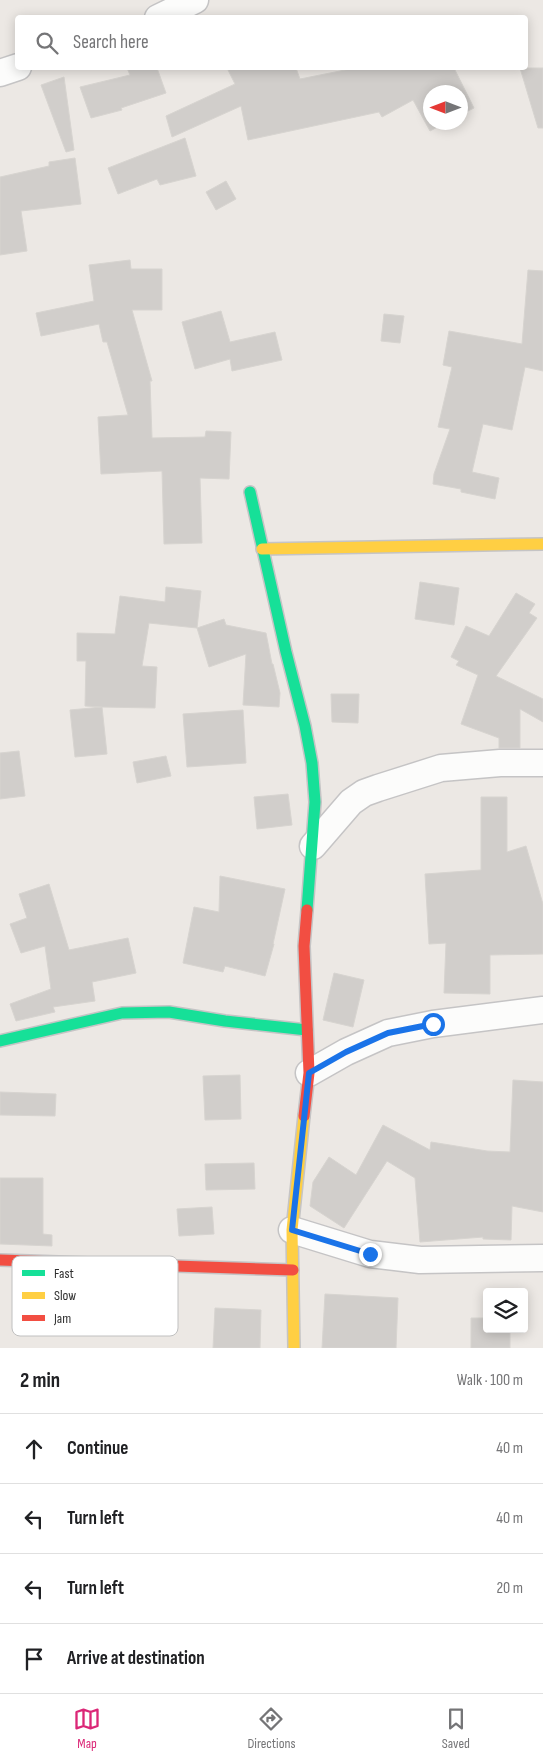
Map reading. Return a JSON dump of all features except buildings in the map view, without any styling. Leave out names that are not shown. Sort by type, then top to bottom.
[{"type":"street","points":[[164,15],[195,0]]},
{"type":"street","points":[[0,72],[15,68]]},
{"type":"street","points":[[250,492],[262,550],[307,735],[312,763],[315,802],[304,946],[309,1073],[292,1230],[294,1348]]},
{"type":"street","points":[[262,550],[543,544]]},
{"type":"street","points":[[313,846],[351,802],[364,793],[441,768],[500,763],[543,763]]},
{"type":"street","points":[[309,1073],[346,1052],[388,1033],[433,1024],[543,1010]]},
{"type":"street","points":[[0,1041],[122,1013],[169,1012],[226,1021],[307,1030]]},
{"type":"street","points":[[292,1230],[370,1254],[420,1260],[543,1258]]},
{"type":"street","points":[[178,1266],[293,1270]]},
{"type":"traffic: fast","points":[[250,492],[312,763],[315,802],[307,910]]},
{"type":"traffic: fast","points":[[0,1041],[122,1013],[169,1012],[225,1021],[307,1030]]},
{"type":"traffic: slow","points":[[262,549],[543,544]]},
{"type":"traffic: slow","points":[[294,1348],[292,1230],[304,1116]]},
{"type":"traffic: jam","points":[[304,1116],[309,1073],[304,946],[307,910]]},
{"type":"traffic: jam","points":[[0,1260],[12,1260]]},
{"type":"traffic: jam","points":[[178,1266],[293,1270]]},
{"type":"route","points":[[370,1254],[292,1230],[309,1073],[346,1052],[388,1033],[433,1024]]}]
